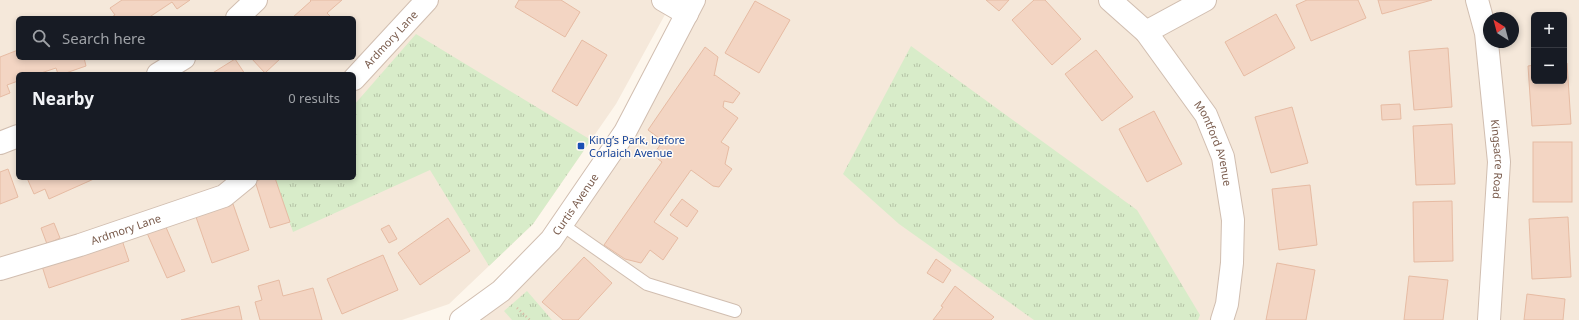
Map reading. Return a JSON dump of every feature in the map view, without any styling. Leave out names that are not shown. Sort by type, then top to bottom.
[{"type":"street","points":[[239,16],[256,0]]},
{"type":"street","name":"Ardmory Lane","points":[[356,77],[426,0]]},
{"type":"street","points":[[663,0],[690,7]]},
{"type":"street","name":"Montford Avenue","points":[[1110,0],[1146,32],[1206,115],[1223,156],[1233,220],[1232,263],[1227,304],[1222,320]]},
{"type":"street","points":[[1146,32],[1205,0]]},
{"type":"street","name":"Kingsacre Road","points":[[1477,0],[1486,33],[1500,162],[1489,320]]},
{"type":"street","name":"Curtis Avenue","points":[[461,320],[501,291],[551,240],[625,132],[690,7]]},
{"type":"street","points":[[161,72],[181,60]]},
{"type":"street","points":[[0,143],[16,137]]},
{"type":"street","name":"Ardmory Lane","points":[[0,270],[80,245],[224,196],[244,180]]},
{"type":"lane","points":[[561,224],[647,284],[735,311]]},
{"type":"shaded area","points":[[0,0],[673,0],[616,104],[533,224],[449,304],[402,320],[0,320]]},
{"type":"shaded area","points":[[704,0],[1579,0],[1579,320],[472,320],[562,240]]},
{"type":"green space","points":[[416,34],[591,140],[533,224],[489,266],[430,170],[293,232],[276,180],[356,180],[356,103]]},
{"type":"green space","points":[[911,46],[1137,210],[1200,315],[1198,320],[1034,320],[899,224],[843,174]]},
{"type":"green space","points":[[527,291],[552,320],[512,320],[504,311]]},
{"type":"building","points":[[122,0],[190,0],[177,9],[172,2],[151,16],[113,16],[115,15],[110,8]]},
{"type":"building","points":[[310,0],[342,0],[327,13],[330,16],[294,16],[311,1]]},
{"type":"building","points":[[519,0],[561,0],[580,12],[565,37],[515,7]]},
{"type":"building","points":[[986,0],[1009,0],[999,11]]},
{"type":"building","points":[[1034,0],[1045,0],[1081,39],[1052,65],[1012,20]]},
{"type":"building","points":[[1307,0],[1358,0],[1366,18],[1311,41],[1296,5]]},
{"type":"building","points":[[1378,0],[1432,0],[1382,14]]},
{"type":"building","points":[[755,1],[790,20],[759,73],[725,53]]},
{"type":"building","points":[[1276,14],[1295,48],[1244,76],[1225,42]]},
{"type":"building","points":[[582,40],[607,55],[577,106],[552,91]]},
{"type":"building","points":[[705,47],[718,57],[714,76],[715,75],[740,93],[733,103],[724,101],[723,107],[738,118],[721,142],[729,147],[725,164],[732,169],[719,187],[713,186],[691,170],[654,222],[678,238],[663,260],[650,250],[641,263],[625,259],[604,245],[662,162],[653,155],[663,141],[648,130]]},
{"type":"building","points":[[1448,48],[1452,107],[1414,110],[1409,51]]},
{"type":"building","points":[[1096,50],[1133,97],[1102,121],[1065,74]]},
{"type":"building","points":[[16,51],[16,60],[84,60],[86,66],[69,72],[57,72],[56,68],[44,72],[16,72],[16,82],[7,85],[10,93],[0,97],[0,57]]},
{"type":"building","points":[[236,60],[244,72],[214,72]]},
{"type":"building","points":[[253,60],[279,60],[266,72],[264,72]]},
{"type":"building","points":[[1567,63],[1571,124],[1532,126],[1528,66],[1531,66],[1531,84],[1567,84]]},
{"type":"building","points":[[1400,104],[1401,119],[1382,120],[1381,105]]},
{"type":"building","points":[[1292,107],[1308,163],[1271,173],[1255,117]]},
{"type":"building","points":[[1154,111],[1182,164],[1147,182],[1119,129]]},
{"type":"building","points":[[1452,124],[1455,184],[1416,185],[1413,126]]},
{"type":"building","points":[[1533,142],[1572,142],[1572,202],[1533,202]]},
{"type":"building","points":[[8,169],[18,197],[0,204],[0,172]]},
{"type":"building","points":[[28,180],[92,180],[49,199],[45,189],[34,194]]},
{"type":"building","points":[[276,180],[290,222],[270,228],[255,181]]},
{"type":"building","points":[[1310,185],[1317,245],[1279,250],[1272,189]]},
{"type":"building","points":[[682,199],[698,211],[687,227],[670,215]]},
{"type":"building","points":[[1452,201],[1453,261],[1414,262],[1413,202]]},
{"type":"building","points":[[233,204],[249,250],[212,263],[196,217]]},
{"type":"building","points":[[1568,217],[1571,277],[1532,279],[1529,219]]},
{"type":"building","points":[[448,218],[470,251],[420,285],[398,253]]},
{"type":"building","points":[[54,223],[60,238],[47,244],[41,228]]},
{"type":"building","points":[[165,225],[185,271],[167,278],[147,233]]},
{"type":"building","points":[[389,225],[397,239],[389,243],[381,229]]},
{"type":"building","points":[[122,240],[129,261],[49,288],[42,266]]},
{"type":"building","points":[[383,255],[398,290],[342,314],[327,279]]},
{"type":"building","points":[[584,257],[612,283],[578,320],[563,320],[542,302]]},
{"type":"building","points":[[936,259],[951,270],[943,283],[927,273]]},
{"type":"building","points":[[1277,263],[1315,270],[1306,320],[1266,320]]},
{"type":"building","points":[[1409,276],[1448,280],[1443,320],[1404,320]]},
{"type":"building","points":[[279,280],[283,296],[313,288],[322,320],[260,320],[255,302],[262,300],[258,286]]},
{"type":"building","points":[[955,286],[994,317],[991,320],[933,320],[943,307],[941,306]]},
{"type":"building","points":[[1527,294],[1565,299],[1563,320],[1524,320]]},
{"type":"building","points":[[239,306],[242,320],[181,320]]},
{"type":"place","name":"King’s Park, before Corlaich Avenue","points":[[581,146]]}]
